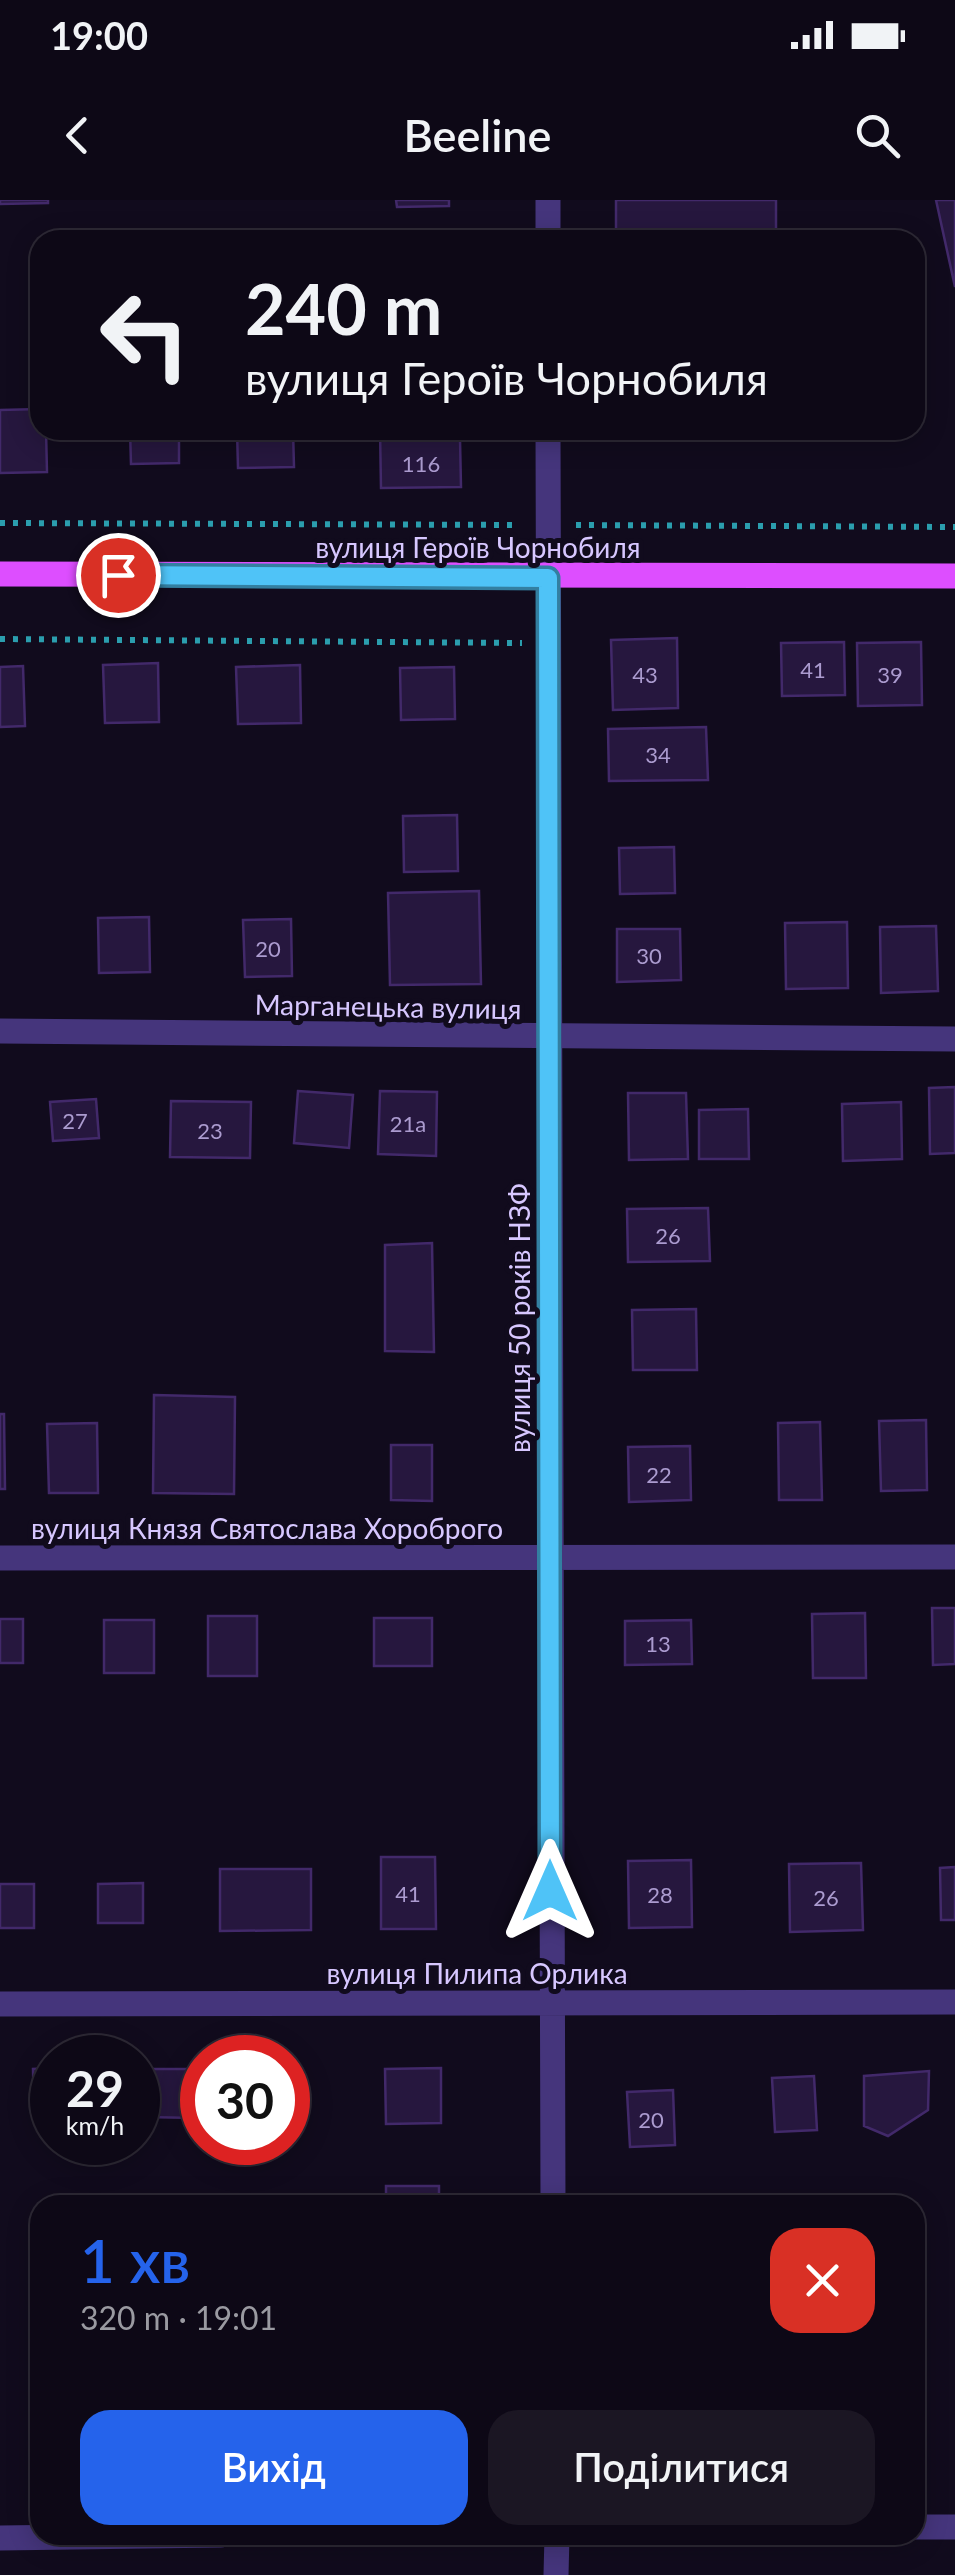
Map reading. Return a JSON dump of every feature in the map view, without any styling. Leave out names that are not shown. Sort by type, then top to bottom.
[{"type":"main road","name":"вулиця Героїв Чорнобиля","points":[[0,574],[955,576]]},
{"type":"street","points":[[548,200],[548,230]]},
{"type":"street","name":"вулиця 50 років НЗФ","points":[[548,440],[553,2195]]},
{"type":"street","name":"Марганецька вулиця","points":[[0,1030],[955,1039]]},
{"type":"street","name":"вулиця Князя Святослава Хороброго","points":[[0,1558],[955,1557]]},
{"type":"street","name":"вулиця Пилипа Орлика","points":[[0,2004],[955,2002]]},
{"type":"street","points":[[925,2527],[955,2527]]},
{"type":"street","points":[[0,2538],[30,2538]]},
{"type":"street","points":[[556,2575],[557,2545]]},
{"type":"path","points":[[0,523],[955,528]]},
{"type":"path","points":[[0,638],[548,644]]},
{"type":"building","points":[[0,200],[48,200],[48,203],[0,204]]},
{"type":"building","points":[[396,200],[449,200],[449,206],[397,207]]},
{"type":"building","points":[[616,200],[776,200],[776,230],[616,230]]},
{"type":"building","points":[[936,200],[955,200],[955,287]]},
{"type":"building","points":[[30,409],[30,440],[46,440],[47,472],[0,473],[0,410]]},
{"type":"building","points":[[130,440],[179,440],[179,463],[131,464]]},
{"type":"building","points":[[237,440],[293,440],[294,467],[238,468]]},
{"type":"building","points":[[380,440],[460,440],[461,487],[381,488]]},
{"type":"building","points":[[677,638],[678,708],[613,710],[611,640]]},
{"type":"building","points":[[844,642],[845,695],[782,696],[781,643]]},
{"type":"building","points":[[921,642],[922,705],[858,706],[857,643]]},
{"type":"building","points":[[158,663],[159,722],[105,723],[103,665]]},
{"type":"building","points":[[300,665],[301,723],[238,724],[236,667]]},
{"type":"building","points":[[23,666],[25,726],[0,727],[0,667]]},
{"type":"building","points":[[454,667],[455,719],[401,720],[400,668]]},
{"type":"building","points":[[706,727],[708,780],[609,781],[608,729]]},
{"type":"building","points":[[457,815],[458,871],[404,872],[403,816]]},
{"type":"building","points":[[674,847],[675,893],[620,894],[619,848]]},
{"type":"building","points":[[479,891],[481,984],[390,985],[388,893]]},
{"type":"building","points":[[149,917],[150,972],[99,973],[98,918]]},
{"type":"building","points":[[291,919],[292,976],[245,977],[243,920]]},
{"type":"building","points":[[847,922],[848,988],[786,989],[785,923]]},
{"type":"building","points":[[936,926],[938,991],[881,993],[880,927]]},
{"type":"building","points":[[617,929],[680,929],[681,980],[617,982]]},
{"type":"building","points":[[955,1087],[955,1153],[930,1154],[929,1088]]},
{"type":"building","points":[[298,1091],[353,1095],[349,1148],[294,1143]]},
{"type":"building","points":[[380,1091],[437,1092],[436,1156],[378,1154]]},
{"type":"building","points":[[628,1093],[686,1093],[688,1159],[629,1160]]},
{"type":"building","points":[[96,1099],[99,1138],[53,1141],[50,1102]]},
{"type":"building","points":[[171,1101],[251,1102],[250,1158],[170,1157]]},
{"type":"building","points":[[901,1102],[902,1159],[843,1161],[842,1104]]},
{"type":"building","points":[[748,1109],[749,1159],[699,1159],[699,1110]]},
{"type":"building","points":[[708,1208],[710,1261],[628,1262],[627,1209]]},
{"type":"building","points":[[432,1243],[434,1352],[385,1351],[385,1245]]},
{"type":"building","points":[[696,1309],[697,1370],[633,1370],[632,1310]]},
{"type":"building","points":[[154,1395],[235,1397],[234,1494],[153,1493]]},
{"type":"building","points":[[0,1414],[4,1414],[5,1489],[0,1489]]},
{"type":"building","points":[[926,1420],[927,1490],[881,1491],[879,1421]]},
{"type":"building","points":[[820,1422],[822,1500],[779,1500],[778,1423]]},
{"type":"building","points":[[97,1423],[98,1493],[49,1493],[47,1424]]},
{"type":"building","points":[[391,1445],[432,1445],[432,1501],[391,1500]]},
{"type":"building","points":[[690,1446],[691,1500],[629,1502],[628,1447]]},
{"type":"building","points":[[932,1608],[955,1608],[955,1664],[933,1665]]},
{"type":"building","points":[[865,1613],[866,1678],[813,1678],[812,1614]]},
{"type":"building","points":[[208,1616],[257,1616],[257,1676],[208,1676]]},
{"type":"building","points":[[374,1618],[432,1618],[432,1666],[374,1666]]},
{"type":"building","points":[[0,1619],[23,1619],[23,1663],[0,1663]]},
{"type":"building","points":[[104,1620],[154,1620],[154,1673],[104,1673]]},
{"type":"building","points":[[691,1620],[692,1664],[625,1665],[625,1621]]},
{"type":"building","points":[[381,1857],[435,1857],[436,1929],[381,1929]]},
{"type":"building","points":[[691,1860],[692,1927],[629,1928],[628,1861]]},
{"type":"building","points":[[861,1863],[863,1930],[790,1932],[789,1864]]},
{"type":"building","points":[[955,1867],[955,1920],[941,1920],[940,1868]]},
{"type":"building","points":[[220,1869],[311,1869],[311,1930],[220,1931]]},
{"type":"building","points":[[143,1883],[143,1923],[98,1923],[98,1884]]},
{"type":"building","points":[[0,1884],[34,1884],[34,1928],[0,1928]]},
{"type":"building","points":[[441,2068],[441,2123],[386,2124],[385,2069]]},
{"type":"building","points":[[160,2069],[180,2069],[180,2118],[160,2117]]},
{"type":"building","points":[[929,2071],[928,2110],[888,2136],[864,2126],[864,2076]]},
{"type":"building","points":[[814,2076],[817,2130],[775,2132],[772,2078]]},
{"type":"building","points":[[673,2090],[675,2145],[630,2147],[627,2092]]},
{"type":"building","points":[[386,2186],[439,2186],[439,2195],[386,2195]]},
{"type":"route","points":[[118,575],[548,578],[550,1891]]}]
